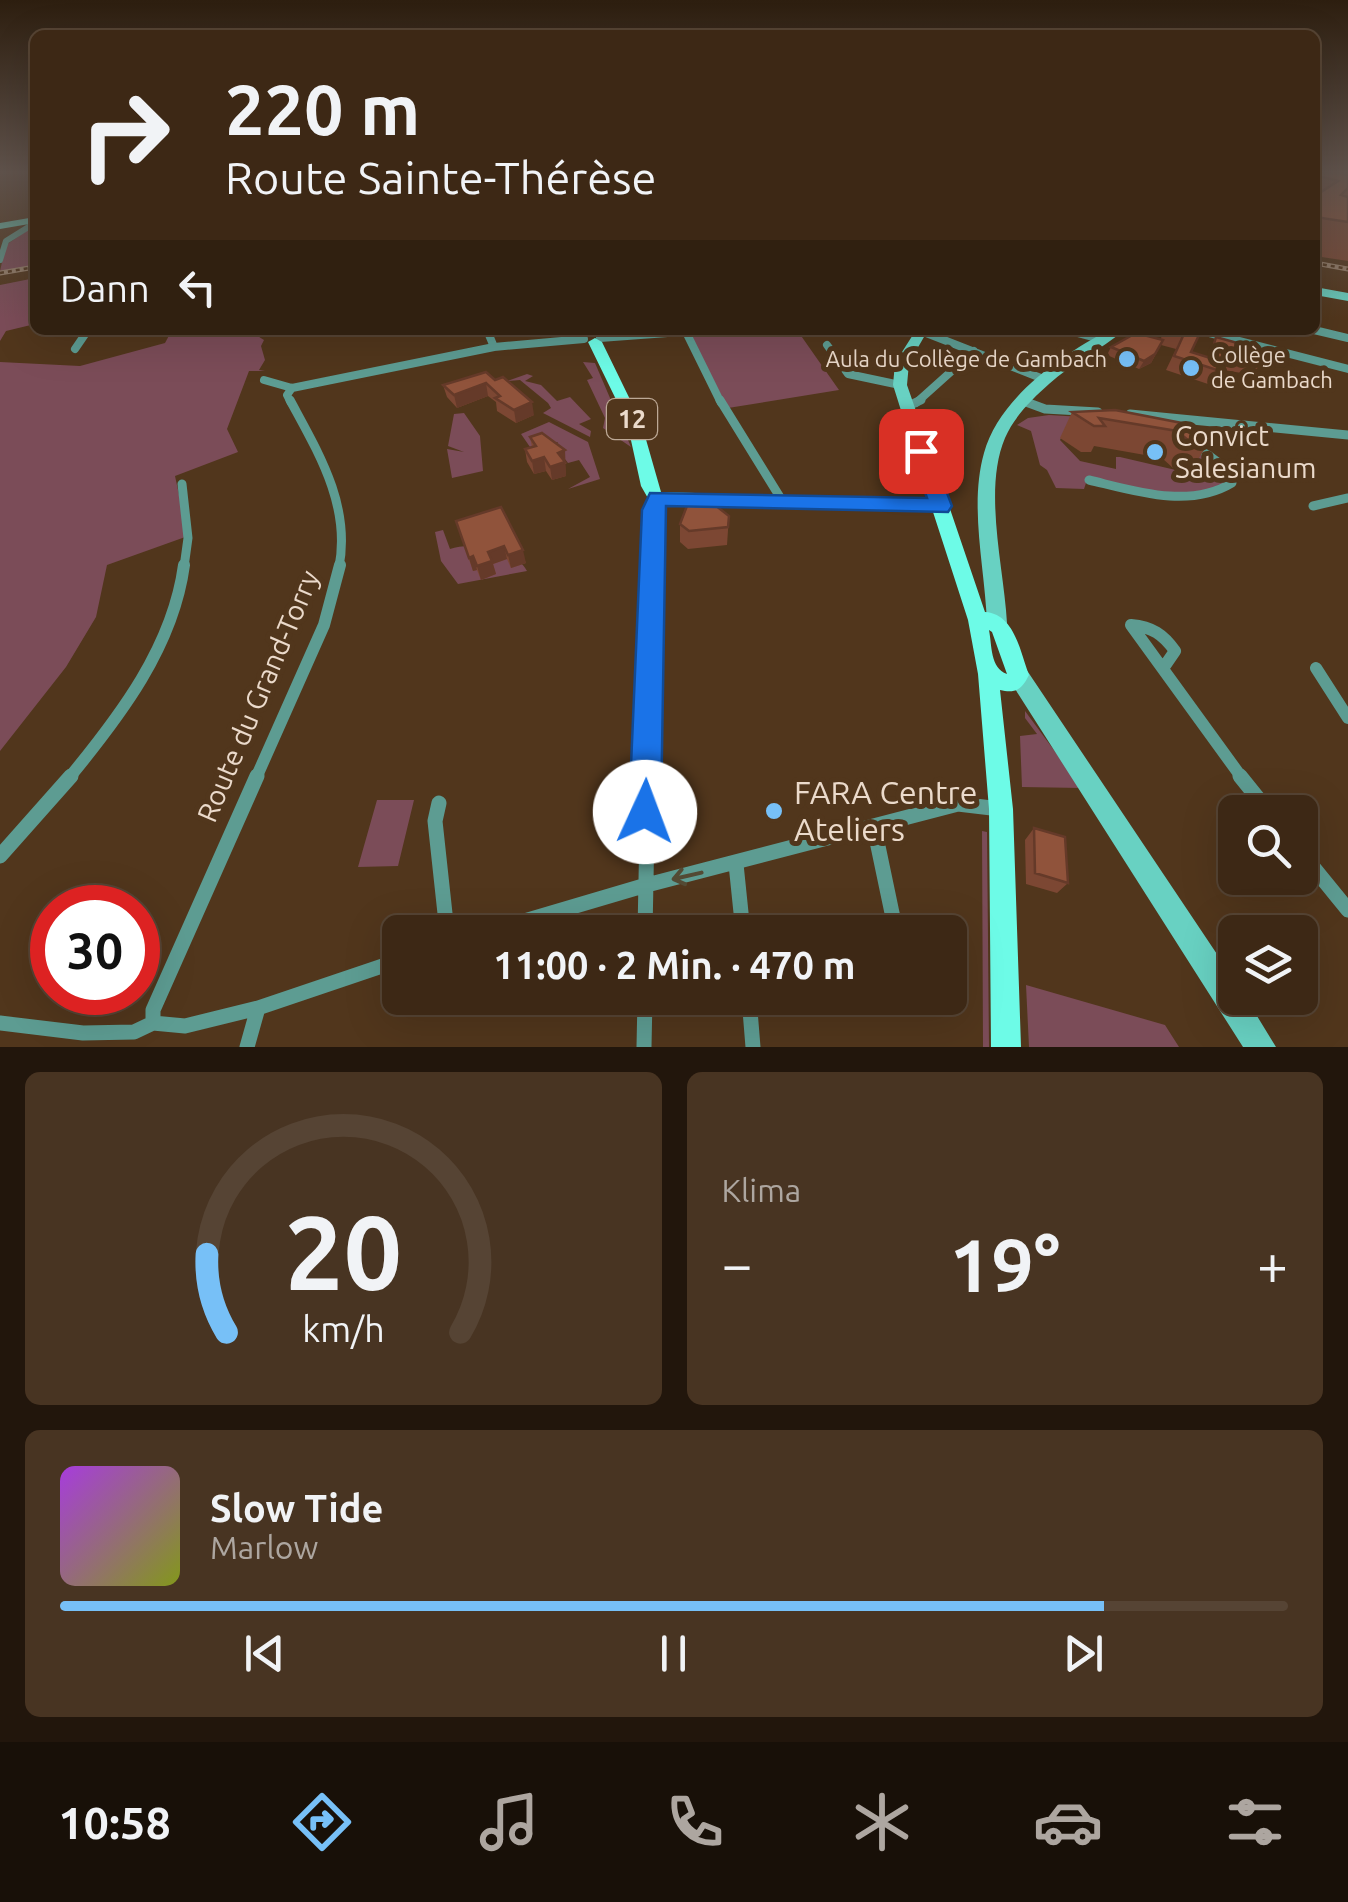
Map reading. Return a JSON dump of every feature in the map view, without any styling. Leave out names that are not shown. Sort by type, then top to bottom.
[{"type":"main road","points":[[0,224],[16,222]]},
{"type":"main road","points":[[1320,293],[1348,297]]},
{"type":"main road","points":[[919,335],[902,363],[900,384],[970,598],[989,616]]},
{"type":"main road","points":[[1107,335],[1046,380],[1000,432],[991,456],[989,616],[977,631],[1005,679],[1067,750],[1261,1047]]},
{"type":"main road","name":"12","points":[[591,336],[634,422],[649,486],[658,498]]},
{"type":"main road","points":[[658,498],[940,506]]},
{"type":"main road","points":[[1005,679],[998,747],[1006,1047]]},
{"type":"street","points":[[0,257],[6,242],[30,222]]},
{"type":"street","points":[[1320,331],[1348,338]]},
{"type":"street","points":[[74,348],[84,335]]},
{"type":"street","points":[[489,335],[494,347]]},
{"type":"street","points":[[687,335],[705,376],[783,502]]},
{"type":"street","points":[[934,335],[1046,380]]},
{"type":"street","points":[[1087,335],[1100,338]]},
{"type":"street","points":[[1216,335],[1348,369]]},
{"type":"street","points":[[264,380],[292,388],[494,347],[591,336]]},
{"type":"street","points":[[827,346],[848,374],[900,384]]},
{"type":"street","points":[[906,407],[920,401],[974,352]]},
{"type":"street","name":"Route du Grand-Torry","points":[[153,1022],[153,1010],[324,625],[342,564],[344,532],[338,492],[287,395],[292,388]]},
{"type":"street","points":[[1026,402],[1045,409],[1186,418],[1348,435]]},
{"type":"street","points":[[1089,480],[1180,496],[1202,496],[1226,489],[1232,483],[1231,472],[1189,439],[1186,418]]},
{"type":"street","points":[[0,856],[122,708],[170,625],[184,578],[188,543],[190,515],[182,484]]},
{"type":"street","points":[[644,915],[653,516],[658,498]]},
{"type":"street","points":[[1313,506],[1348,498]]},
{"type":"street","points":[[1164,667],[1185,706],[1256,795]]},
{"type":"street","points":[[1316,668],[1348,718]]},
{"type":"street","points":[[439,803],[435,822],[444,915]]},
{"type":"street","points":[[545,915],[958,804],[1001,809]]},
{"type":"street","points":[[874,826],[892,915]]},
{"type":"street","points":[[736,864],[740,915]]},
{"type":"street","points":[[1318,873],[1348,910]]},
{"type":"street","points":[[0,1023],[38,1030],[108,1034],[134,1032],[153,1022],[165,1027],[184,1026],[258,1008],[382,966]]},
{"type":"street","points":[[246,1047],[258,1008]]},
{"type":"street","points":[[644,1015],[644,1047]]},
{"type":"street","points":[[750,1015],[753,1047]]},
{"type":"shaded area","points":[[30,228],[30,267],[0,271],[6,245]]},
{"type":"shaded area","points":[[30,279],[30,325],[6,331],[0,341],[0,285]]},
{"type":"shaded area","points":[[169,335],[256,335],[264,340],[261,346],[265,360],[259,370],[265,371],[249,371],[227,429],[238,452],[175,476],[188,536],[107,565],[96,617],[66,667],[0,751],[0,362],[80,366],[165,343]]},
{"type":"shaded area","points":[[689,335],[800,335],[839,390],[728,408]]},
{"type":"shaded area","points":[[583,362],[595,363],[631,447],[603,428],[605,418],[587,380],[593,378]]},
{"type":"shaded area","points":[[527,374],[533,376],[525,381],[541,385],[557,401],[570,397],[591,419],[579,424],[591,431],[590,437],[543,413],[551,408],[548,403],[520,380],[507,381]]},
{"type":"shaded area","points":[[464,413],[480,436],[483,471],[452,478],[447,449],[464,452],[448,446],[454,414]]},
{"type":"shaded area","points":[[1049,415],[1185,423],[1185,427],[1062,436],[1060,440],[1080,461],[1116,469],[1116,457],[1120,457],[1180,471],[1194,470],[1197,465],[1182,439],[1228,473],[1228,479],[1198,493],[1179,494],[1141,490],[1088,477],[1084,489],[1056,488],[1040,465],[1031,431],[1017,425],[1028,418]]},
{"type":"shaded area","points":[[549,422],[588,442],[600,479],[568,489],[590,477],[579,460],[568,463],[555,446],[558,442],[530,447],[521,434]]},
{"type":"shaded area","points":[[443,530],[450,549],[470,546],[504,552],[527,571],[458,584],[441,561],[435,532]]},
{"type":"shaded area","points":[[1025,711],[1082,788],[1022,787],[1020,736],[1037,734],[1025,718]]},
{"type":"shaded area","points":[[377,800],[414,800],[398,866],[358,867]]},
{"type":"shaded area","points":[[982,831],[987,832],[989,1047],[983,1047]]},
{"type":"shaded area","points":[[1026,985],[1165,1025],[1179,1047],[1029,1047]]},
{"type":"building","points":[[1132,335],[1163,340],[1155,354],[1144,361],[1111,347]]},
{"type":"building","points":[[1180,335],[1199,335],[1191,352],[1210,358],[1216,337],[1259,349],[1262,361],[1229,355],[1223,372],[1174,356],[1183,336]]},
{"type":"building","points":[[486,372],[495,380],[503,377],[532,402],[514,410],[495,398],[500,396],[486,383],[454,395],[443,385]]},
{"type":"building","points":[[1115,410],[1192,425],[1210,441],[1189,441],[1177,431],[1099,418],[1105,426],[1094,426],[1072,412]]},
{"type":"building","points":[[542,433],[565,450],[558,453],[565,462],[550,467],[544,457],[532,461],[525,449],[536,446],[530,437]]},
{"type":"building","points":[[690,498],[706,498],[729,516],[728,527],[689,531],[680,524]]},
{"type":"building","points":[[501,507],[523,550],[508,555],[504,546],[488,552],[492,561],[477,566],[473,556],[469,558],[456,521]]},
{"type":"building","points":[[1034,828],[1065,837],[1068,883],[1035,873]]},
{"type":"railway","points":[[1320,264],[1348,269]]},
{"type":"railway","points":[[0,273],[30,268]]},
{"type":"place","name":"Aula du Collège de Gambach","points":[[1127,359]]},
{"type":"place","name":"Collège de Gambach","points":[[1191,368]]},
{"type":"place","name":"Convict Salesianum","points":[[1155,452]]},
{"type":"place","name":"FARA Centre Ateliers","points":[[774,811]]},
{"type":"route","points":[[645,812],[653,510],[658,498],[940,506],[921,451]]}]
